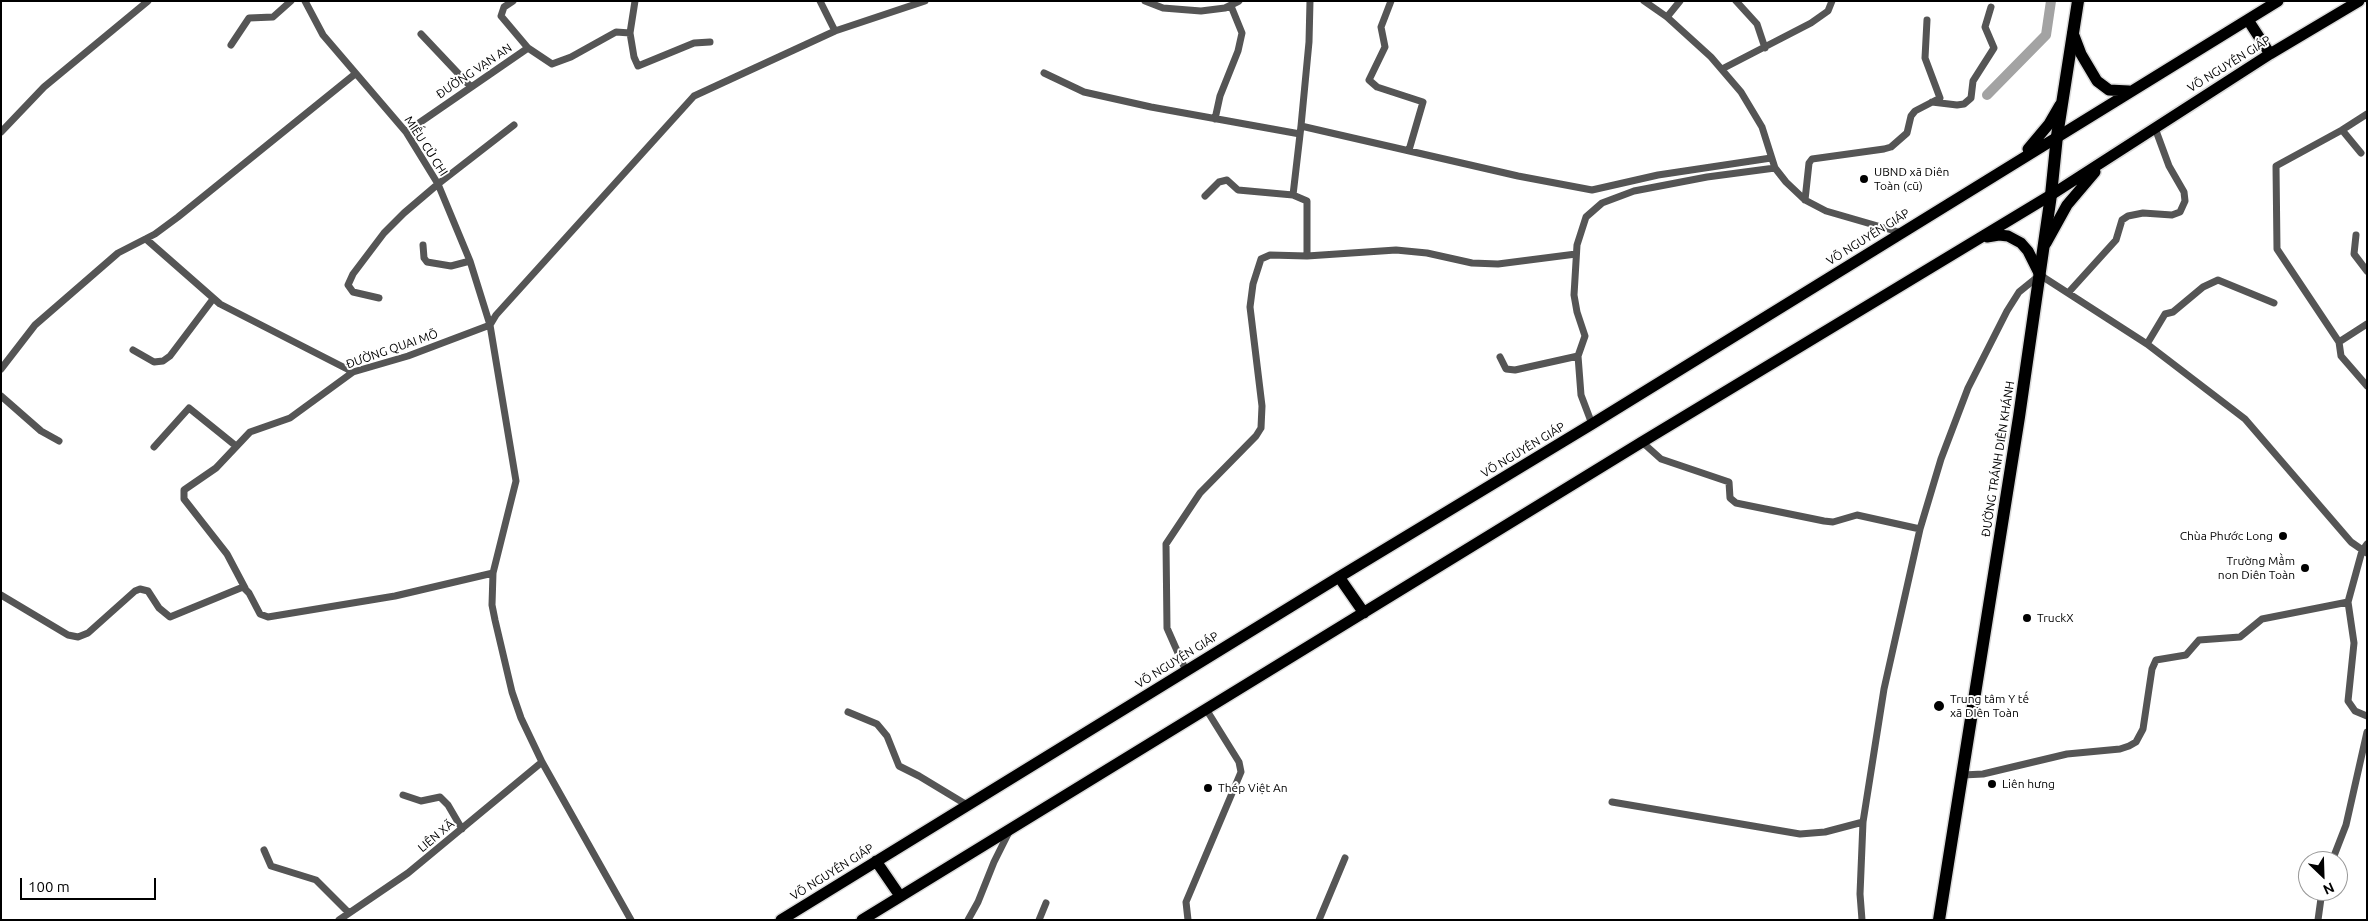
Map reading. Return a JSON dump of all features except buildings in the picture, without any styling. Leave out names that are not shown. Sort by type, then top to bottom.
[{"type":"highway","name":"ĐƯỜNG TRÁNH DIÊN KHÁNH","points":[[1939,920],[2040,275],[2057,136],[2078,1]]},
{"type":"main road","name":"VÕ NGUYÊN GIÁP","points":[[781,920],[1592,424],[2278,1]]},
{"type":"main road","name":"VÕ NGUYÊN GIÁP","points":[[862,920],[1642,442],[2051,195],[2270,54],[2359,1]]},
{"type":"main road","points":[[2248,20],[2270,54]]},
{"type":"main road","points":[[2073,33],[2081,54],[2097,81],[2109,90],[2131,91]]},
{"type":"main road","points":[[2019,160],[2049,124],[2062,102]]},
{"type":"main road","points":[[2043,252],[2050,234],[2066,205],[2113,154]]},
{"type":"main road","points":[[1978,239],[1999,234],[2013,238],[2028,251],[2040,275]]},
{"type":"main road","points":[[1339,577],[1364,613]]},
{"type":"main road","points":[[876,861],[900,896]]},
{"type":"street","points":[[1,132],[44,87],[148,1]]},
{"type":"street","points":[[231,45],[246,20],[256,17],[273,17],[291,1]]},
{"type":"street","name":"MIẾU CỦ CHI","points":[[305,1],[323,35],[406,132],[438,184],[470,261],[490,325],[516,481],[493,573],[492,610],[512,692],[521,718],[542,762],[631,920]]},
{"type":"street","name":"ĐƯỜNG VẠN AN","points":[[406,132],[528,48],[501,16],[504,7],[513,1]]},
{"type":"street","points":[[636,1],[630,33],[634,57],[638,66],[694,43],[710,42]]},
{"type":"street","points":[[820,1],[835,31]]},
{"type":"street","points":[[490,325],[496,315],[688,101],[713,86],[835,31],[925,1]]},
{"type":"street","points":[[1145,1],[1163,8],[1187,11],[1213,11],[1231,6],[1238,1]]},
{"type":"street","points":[[1293,195],[1309,42],[1310,1]]},
{"type":"street","points":[[1391,1],[1381,26],[1385,47],[1369,80],[1377,87],[1423,102],[1408,150]]},
{"type":"street","points":[[1644,1],[1667,17],[1722,69],[1750,104],[1756,115],[1767,140],[1770,158],[1775,168],[1786,182],[1805,200],[1831,213],[1902,232]]},
{"type":"street","points":[[1667,17],[1680,1]]},
{"type":"street","points":[[1736,1],[1757,24],[1764,48]]},
{"type":"street","points":[[1722,69],[1764,48],[1828,11],[1832,1]]},
{"type":"street","points":[[1215,118],[1220,96],[1238,51],[1242,32],[1231,6]]},
{"type":"street","points":[[1932,102],[1957,105],[1964,104],[1971,98],[1973,80],[1994,48],[1985,27],[1991,7]]},
{"type":"street","points":[[1805,200],[1809,163],[1812,159],[1884,150],[1891,147],[1907,132],[1912,114],[1940,96],[1925,58],[1927,20]]},
{"type":"street","points":[[528,48],[546,62],[552,64],[571,57],[611,34],[630,33]]},
{"type":"street","points":[[421,34],[470,87]]},
{"type":"street","points":[[1044,73],[1084,92],[1215,118],[1300,130],[1408,150],[1518,176],[1598,190],[1658,176],[1770,158]]},
{"type":"street","points":[[1,369],[35,325],[118,253],[146,239],[178,217],[355,74]]},
{"type":"street","points":[[2367,114],[2276,166],[2277,248],[2339,342],[2341,356],[2367,386]]},
{"type":"street","points":[[379,298],[351,291],[348,285],[351,278],[391,224],[438,184],[514,125]]},
{"type":"street","points":[[2068,292],[2116,240],[2122,220],[2128,216],[2144,213],[2172,215],[2180,212],[2185,200],[2184,192],[2170,166],[2155,128]]},
{"type":"street","points":[[2342,130],[2360,153]]},
{"type":"street","points":[[1592,424],[1581,395],[1578,356],[1585,336],[1575,304],[1576,254],[1580,229],[1586,217],[1602,203],[1656,186],[1775,168]]},
{"type":"street","points":[[1205,196],[1220,182],[1227,180],[1238,190],[1293,195],[1307,201],[1307,256]]},
{"type":"street","points":[[2356,235],[2354,254],[2367,271]]},
{"type":"street","points":[[146,239],[213,299],[353,372]]},
{"type":"street","points":[[423,245],[424,258],[427,262],[451,266],[470,261]]},
{"type":"street","points":[[1186,671],[1167,628],[1166,544],[1200,493],[1256,436],[1261,428],[1262,406],[1250,307],[1254,279],[1261,260],[1270,255],[1307,256],[1396,250],[1427,253],[1472,263],[1498,264],[1576,254]]},
{"type":"street","points":[[1862,920],[1860,894],[1863,822],[1884,689],[1920,529],[1942,459],[1968,388],[2011,304],[2019,292],[2040,275],[2147,344],[2245,418],[2351,542],[2365,549],[2348,602],[2354,643],[2348,701],[2355,711],[2367,716]]},
{"type":"street","points":[[2147,344],[2165,314],[2173,312],[2203,287],[2218,280],[2274,303]]},
{"type":"street","points":[[133,350],[154,362],[162,361],[170,356],[213,299]]},
{"type":"street","points":[[2339,342],[2367,324]]},
{"type":"street","name":"ĐƯỜNG QUAI MÕ","points":[[245,588],[227,554],[183,496],[184,490],[216,468],[255,429],[293,416],[353,372],[408,356],[490,325]]},
{"type":"street","points":[[1500,358],[1506,369],[1515,370],[1578,356]]},
{"type":"street","points":[[1,396],[41,430],[59,441]]},
{"type":"street","points":[[154,447],[189,408],[236,446]]},
{"type":"street","points":[[1642,442],[1661,459],[1729,482],[1730,498],[1736,503],[1824,521],[1833,522],[1857,515],[1920,529]]},
{"type":"street","points":[[1,595],[75,637],[88,632],[135,591],[140,589],[148,591],[159,608],[170,617],[240,587],[245,588],[258,611],[268,617],[395,596],[493,573]]},
{"type":"street","points":[[1963,775],[1983,774],[2067,754],[2120,749],[2129,746],[2136,742],[2144,729],[2152,669],[2156,660],[2186,655],[2199,640],[2240,637],[2262,619],[2348,602]]},
{"type":"street","points":[[1188,920],[1186,902],[1240,772],[1239,762],[1206,709]]},
{"type":"street","points":[[848,712],[877,724],[887,736],[899,766],[967,805]]},
{"type":"street","points":[[2336,851],[2346,825],[2367,732]]},
{"type":"street","name":"LIÊN XÃ","points":[[339,920],[408,874],[542,762]]},
{"type":"street","points":[[403,795],[421,801],[440,797],[448,805],[462,829]]},
{"type":"street","points":[[1612,802],[1800,834],[1825,832],[1863,822]]},
{"type":"street","points":[[968,920],[978,902],[1011,827]]},
{"type":"street","points":[[264,850],[271,866],[316,880],[349,913]]},
{"type":"street","points":[[1319,920],[1345,858]]},
{"type":"street","points":[[2318,920],[2321,901]]},
{"type":"street","points":[[1038,920],[1046,903]]},
{"type":"waterway","points":[[1987,95],[2046,35],[2051,1]]},
{"type":"place","name":"UBND xã Diên Toàn (cũ)","points":[[1864,179]]},
{"type":"place","name":"Chùa Phước Long","points":[[2283,536]]},
{"type":"place","name":"Trường Mầm non Diên Toàn","points":[[2305,568]]},
{"type":"place","name":"TruckX","points":[[2027,618]]},
{"type":"place","name":"Trung tâm Y tế xã DIên Toàn","points":[[1939,706]]},
{"type":"place","name":"Liên hưng","points":[[1992,784]]},
{"type":"place","name":"Thép Việt An","points":[[1208,788]]}]
